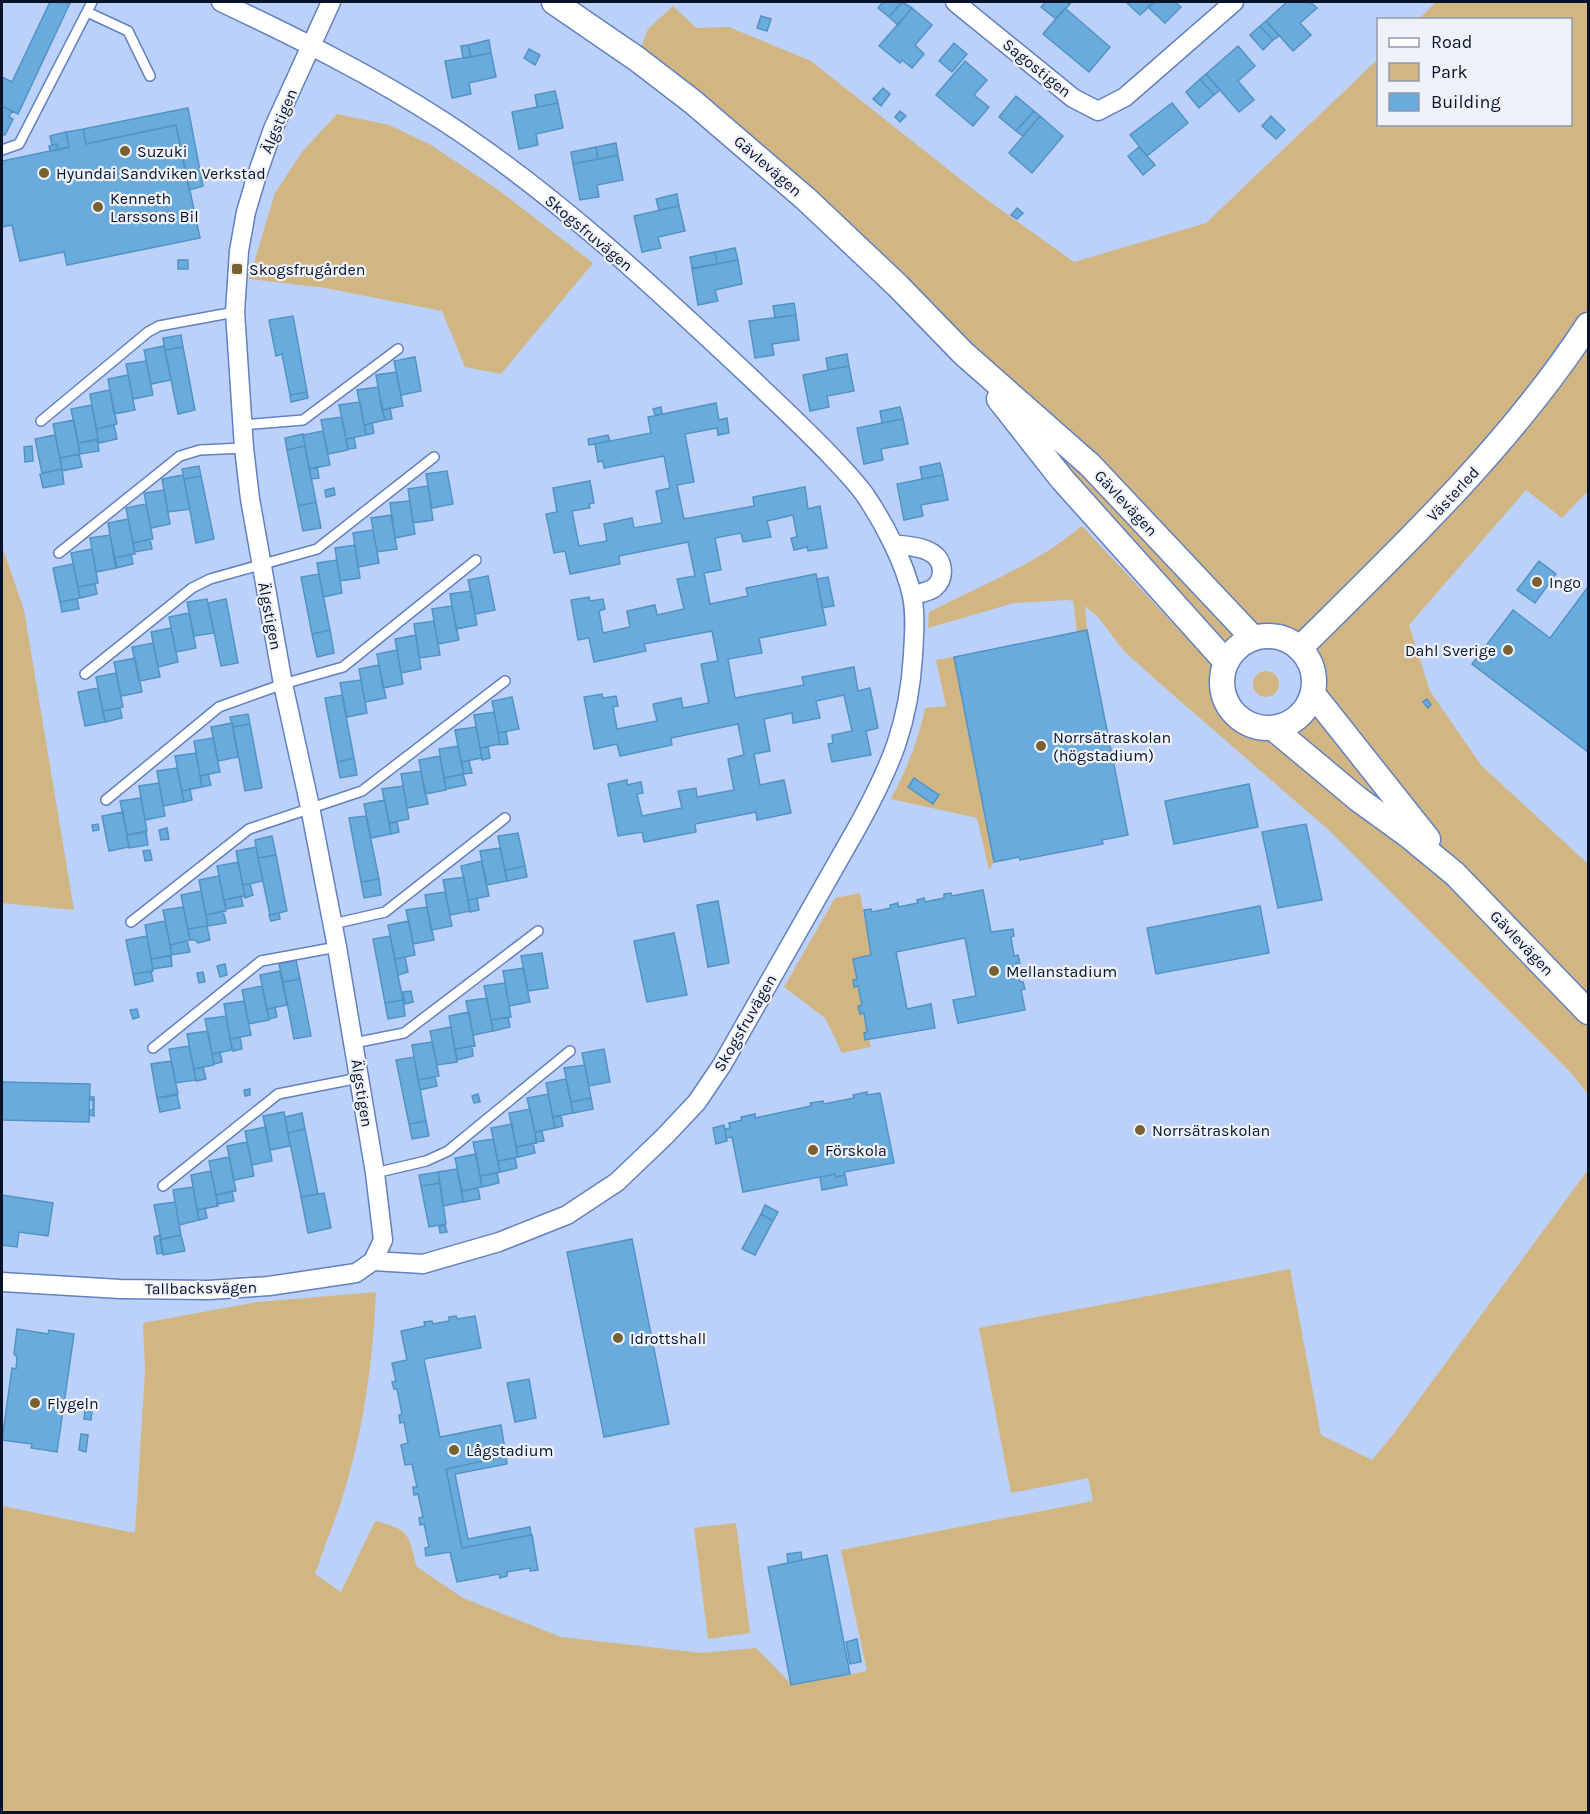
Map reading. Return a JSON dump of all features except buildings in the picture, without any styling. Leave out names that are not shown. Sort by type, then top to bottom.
[{"type":"main road","name":"Gävlevägen","points":[[554,2],[637,59],[693,102],[835,226],[963,352],[1090,465],[1253,638]]},
{"type":"main road","name":"Västerled","points":[[1300,648],[1477,469],[1560,368],[1588,325]]},
{"type":"main road","name":"Gävlevägen","points":[[963,352],[1062,479],[1226,662],[1222,678],[1224,694],[1230,708],[1239,718],[1254,726],[1273,728],[1358,800],[1409,836],[1455,874]]},
{"type":"main road","points":[[1226,662],[1242,644],[1253,638],[1266,636],[1278,636],[1290,641],[1308,657],[1313,670],[1313,694],[1307,707],[1298,717],[1284,726],[1273,728]]},
{"type":"main road","name":"Gävlevägen","points":[[1313,694],[1455,874],[1588,1012]]},
{"type":"street","name":"Skogsfruvägen","points":[[221,2],[355,68],[444,122],[529,183],[628,265],[783,409],[849,476],[864,494],[893,544],[912,596],[915,629],[912,677],[905,721],[891,762],[858,826],[722,1065],[698,1101],[616,1182],[567,1215],[499,1242],[423,1264],[373,1260]]},
{"type":"street","name":"Älgstigen","points":[[331,2],[273,129],[246,212],[237,269],[235,312],[244,447],[260,564],[333,924],[375,1173],[383,1240],[373,1260]]},
{"type":"street","name":"Sagostigen","points":[[955,2],[1073,98],[1098,111],[1125,97],[1234,2]]},
{"type":"street","points":[[893,544],[932,552],[941,563],[940,581],[933,589],[912,596]]},
{"type":"street","name":"Tallbacksvägen","points":[[2,1282],[120,1289],[209,1290],[335,1278],[356,1273],[373,1260]]},
{"type":"lane","points":[[2,150],[19,144],[92,2]]},
{"type":"lane","points":[[87,12],[128,31],[150,76]]},
{"type":"lane","points":[[41,421],[148,332],[159,326],[235,312]]},
{"type":"lane","points":[[242,425],[303,420],[398,350]]},
{"type":"lane","points":[[59,553],[180,456],[200,450],[244,447]]},
{"type":"lane","points":[[85,674],[192,588],[210,579],[317,549],[434,457]]},
{"type":"lane","points":[[106,800],[219,707],[283,684],[343,667],[477,560]]},
{"type":"lane","points":[[131,922],[249,829],[362,790],[505,681]]},
{"type":"lane","points":[[333,924],[385,912],[505,818]]},
{"type":"lane","points":[[354,1043],[404,1033],[538,931]]},
{"type":"lane","points":[[153,1048],[261,961],[337,947]]},
{"type":"lane","points":[[375,1173],[426,1161],[448,1151],[570,1051]]},
{"type":"lane","points":[[163,1186],[278,1094],[359,1078]]},
{"type":"green space","points":[[1436,2],[1588,2],[1588,495],[1586,493],[1562,518],[1526,490],[1409,625],[1430,691],[1481,765],[1588,864],[1588,1094],[1571,1073],[1331,832],[1124,651],[1098,617],[1085,606],[1087,630],[1077,632],[1073,601],[1067,600],[1014,603],[928,628],[929,612],[1028,563],[1082,526],[1180,631],[1191,623],[963,353],[637,59],[648,29],[673,6],[696,28],[729,27],[811,61],[983,197],[1074,262],[1206,223],[1377,60],[1377,126],[1572,126],[1572,18],[1420,18]],"holes":[[[1266,636],[1288,641],[1303,653],[1312,668],[1314,685],[1310,702],[1300,716],[1285,725],[1264,727],[1246,721],[1233,710],[1226,699],[1222,676],[1230,657],[1237,650],[1246,643]]]},
{"type":"green space","points":[[337,114],[389,125],[431,145],[500,191],[593,263],[501,374],[465,367],[442,311],[325,288],[249,279],[275,193],[302,152]]},
{"type":"green space","points":[[2,546],[24,610],[74,910],[2,903]]},
{"type":"green space","points":[[954,657],[994,862],[989,870],[977,818],[891,799],[911,755],[925,708],[946,706],[936,660]]},
{"type":"green space","points":[[1266,671],[1276,674],[1279,684],[1276,694],[1266,697],[1256,694],[1253,684],[1256,674]]},
{"type":"green space","points":[[860,893],[871,955],[853,959],[857,979],[853,980],[854,987],[858,986],[862,1005],[859,1006],[860,1013],[864,1013],[867,1032],[864,1033],[865,1040],[869,1040],[871,1047],[842,1053],[825,1018],[784,987],[835,898]]},
{"type":"green space","points":[[1588,1170],[1588,1812],[2,1812],[2,1506],[135,1533],[145,1371],[143,1323],[258,1302],[376,1292],[372,1346],[361,1426],[340,1505],[315,1574],[341,1592],[375,1521],[395,1527],[406,1535],[417,1567],[463,1598],[561,1637],[702,1653],[756,1648],[792,1685],[867,1671],[841,1550],[1093,1501],[1088,1478],[1011,1493],[979,1328],[1290,1269],[1321,1435],[1372,1460]]},
{"type":"green space","points":[[736,1523],[750,1633],[708,1639],[694,1528]]},
{"type":"place","name":"Suzuki","points":[[125,151]]},
{"type":"place","name":"Hyundai Sandviken Verkstad","points":[[44,173]]},
{"type":"place","name":"Kenneth Larssons Bil","points":[[98,207]]},
{"type":"place","name":"Skogsfrugården","points":[[237,269]]},
{"type":"place","name":"Ingo","points":[[1537,582]]},
{"type":"place","name":"Dahl Sverige","points":[[1508,650]]},
{"type":"place","name":"Norrsätraskolan (högstadium)","points":[[1041,746]]},
{"type":"place","name":"Mellanstadium","points":[[994,971]]},
{"type":"place","name":"Norrsätraskolan","points":[[1140,1130]]},
{"type":"place","name":"Förskola","points":[[813,1150]]},
{"type":"place","name":"Idrottshall","points":[[618,1338]]},
{"type":"place","name":"Flygeln","points":[[35,1403]]},
{"type":"place","name":"Lågstadium","points":[[454,1450]]}]
